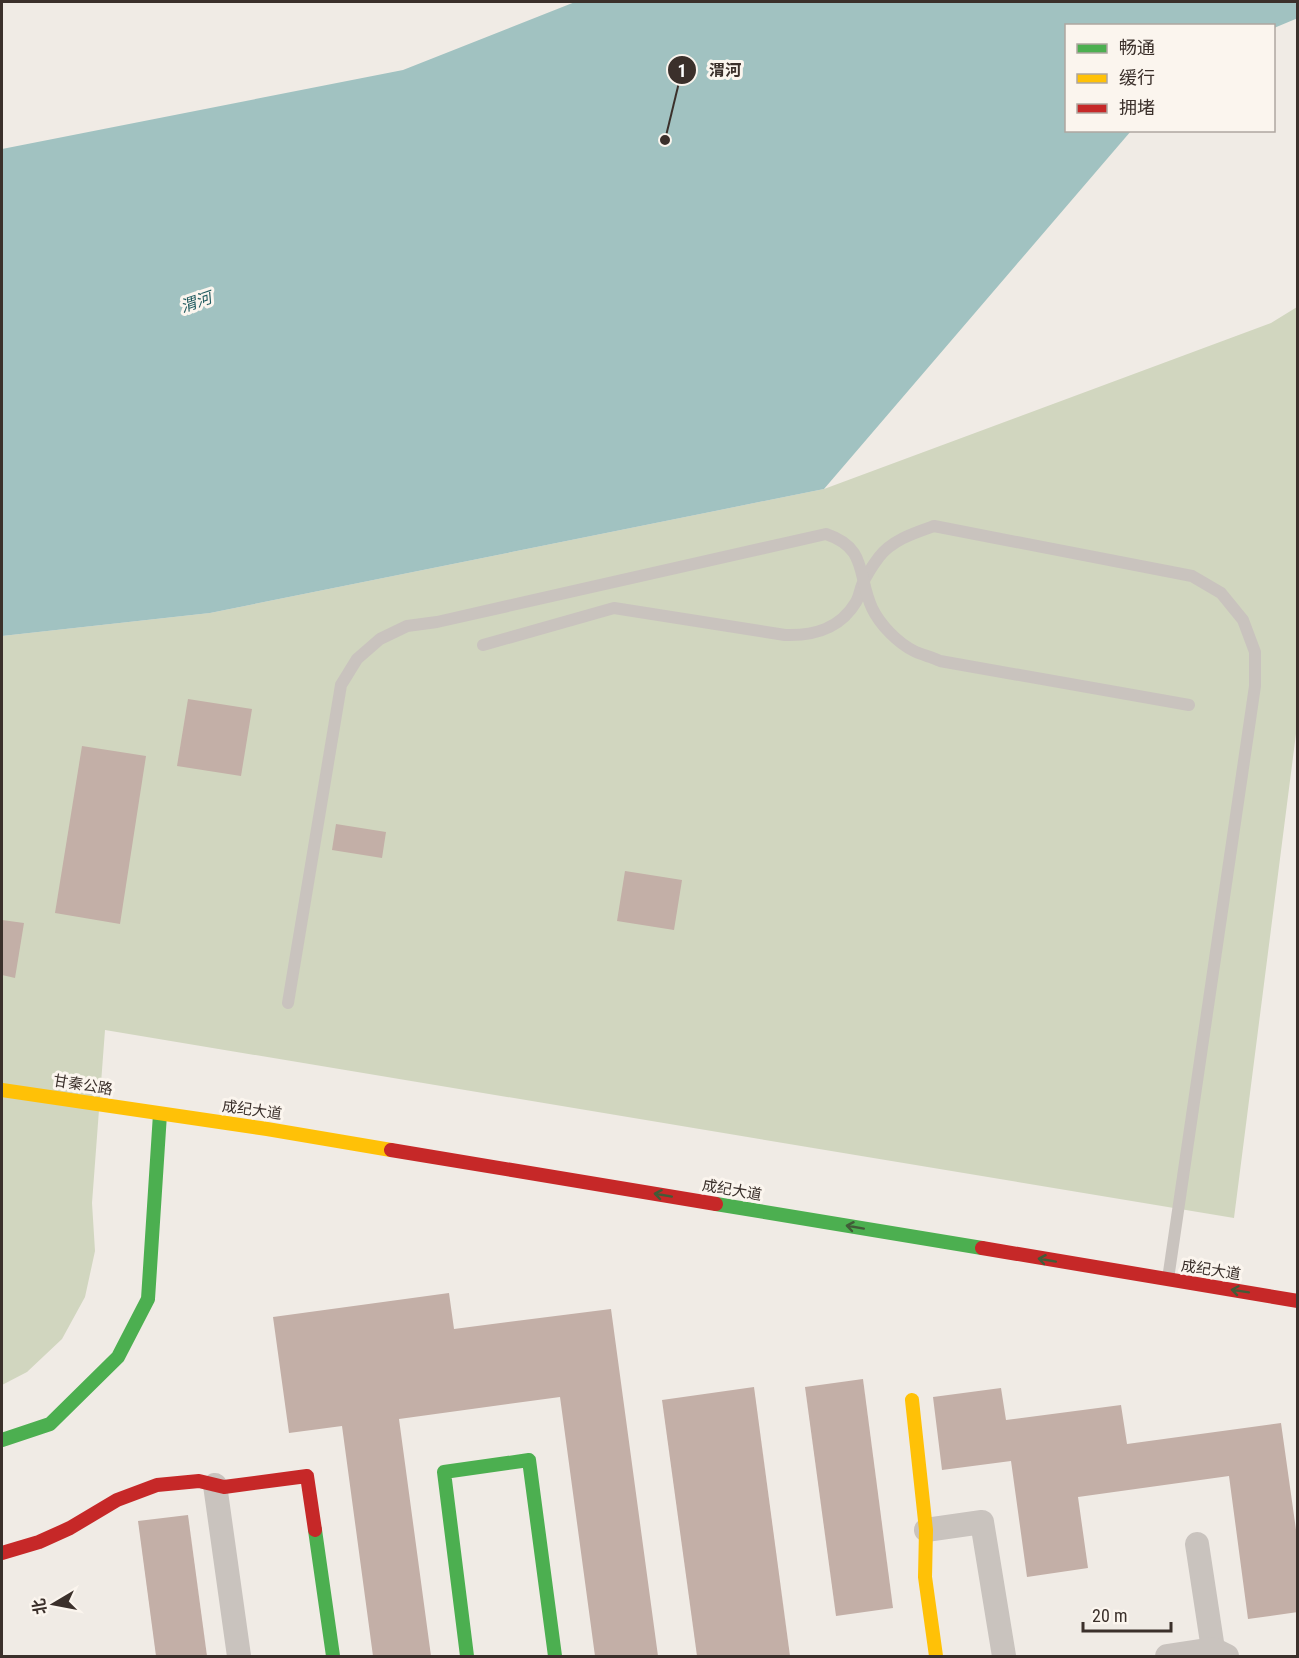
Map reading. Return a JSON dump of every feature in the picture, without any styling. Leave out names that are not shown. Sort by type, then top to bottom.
[{"type":"main road","name":"甘秦公路","points":[[2,1090],[160,1114]]},
{"type":"main road","name":"成纪大道","points":[[160,1114],[267,1128],[1167,1280],[1298,1300]]},
{"type":"main road","points":[[2,1440],[50,1424],[118,1357],[148,1299],[160,1114]]},
{"type":"main road","points":[[912,1400],[926,1530],[925,1577],[936,1656]]},
{"type":"main road","points":[[467,1656],[444,1472],[529,1460],[555,1656]]},
{"type":"main road","points":[[2,1553],[39,1542],[70,1528],[117,1500],[157,1485],[199,1481],[224,1488],[307,1476],[333,1656]]},
{"type":"street","points":[[215,1485],[239,1656]]},
{"type":"street","points":[[926,1530],[982,1522],[1004,1656]]},
{"type":"street","points":[[1167,1656],[1220,1653],[1197,1544]]},
{"type":"lane","points":[[483,645],[614,608],[785,635],[806,636],[826,630],[843,618],[856,602],[863,582],[880,556],[905,536],[934,526],[1192,576],[1221,593],[1243,620],[1255,652],[1255,687],[1167,1280]]},
{"type":"lane","points":[[288,1003],[341,685],[357,659],[380,639],[407,626],[437,622],[826,534],[839,538],[857,556],[873,609],[890,633],[913,651],[940,661],[1189,705]]},
{"type":"green space","points":[[1297,307],[1297,726],[1234,1218],[105,1030],[92,1203],[95,1251],[85,1297],[62,1339],[27,1372],[2,1385],[2,636],[210,613],[824,489],[1271,323]]},
{"type":"water","points":[[575,2],[1297,2],[1298,18],[1275,28],[1275,24],[1065,24],[1065,132],[1130,132],[824,489],[210,613],[2,636],[2,149],[403,70]]},
{"type":"building","points":[[188,699],[252,709],[241,776],[177,766]]},
{"type":"building","points":[[82,746],[146,756],[120,924],[55,913]]},
{"type":"building","points":[[336,824],[386,832],[382,858],[332,850]]},
{"type":"building","points":[[625,871],[682,880],[674,930],[617,921]]},
{"type":"building","points":[[2,920],[24,923],[15,978],[2,975]]},
{"type":"building","points":[[449,1293],[454,1329],[611,1309],[658,1656],[595,1656],[560,1397],[399,1419],[431,1656],[373,1656],[342,1426],[289,1433],[273,1317]]},
{"type":"building","points":[[863,1379],[893,1608],[836,1616],[805,1387]]},
{"type":"building","points":[[754,1387],[790,1656],[697,1656],[662,1400]]},
{"type":"building","points":[[1001,1388],[1006,1420],[1121,1405],[1127,1444],[1281,1423],[1298,1544],[1298,1612],[1248,1619],[1229,1476],[1078,1497],[1088,1568],[1027,1577],[1011,1461],[942,1470],[933,1397]]},
{"type":"building","points":[[188,1515],[207,1656],[156,1656],[138,1521]]},
{"type":"traffic: fast","points":[[2,1440],[50,1424],[118,1357],[148,1299],[160,1114]]},
{"type":"traffic: fast","points":[[716,1204],[982,1248]]},
{"type":"traffic: fast","points":[[467,1656],[444,1472],[529,1460],[555,1656]]},
{"type":"traffic: fast","points":[[315,1530],[333,1656]]},
{"type":"traffic: slow","points":[[2,1090],[267,1129],[391,1150]]},
{"type":"traffic: slow","points":[[912,1400],[926,1530],[925,1577],[936,1656]]},
{"type":"traffic: jam","points":[[391,1150],[716,1204]]},
{"type":"traffic: jam","points":[[982,1248],[1298,1301]]},
{"type":"traffic: jam","points":[[2,1553],[39,1542],[70,1528],[117,1500],[157,1485],[199,1481],[224,1487],[307,1476],[315,1530]]},
{"type":"place","name":"渭河","points":[[665,140]]}]
